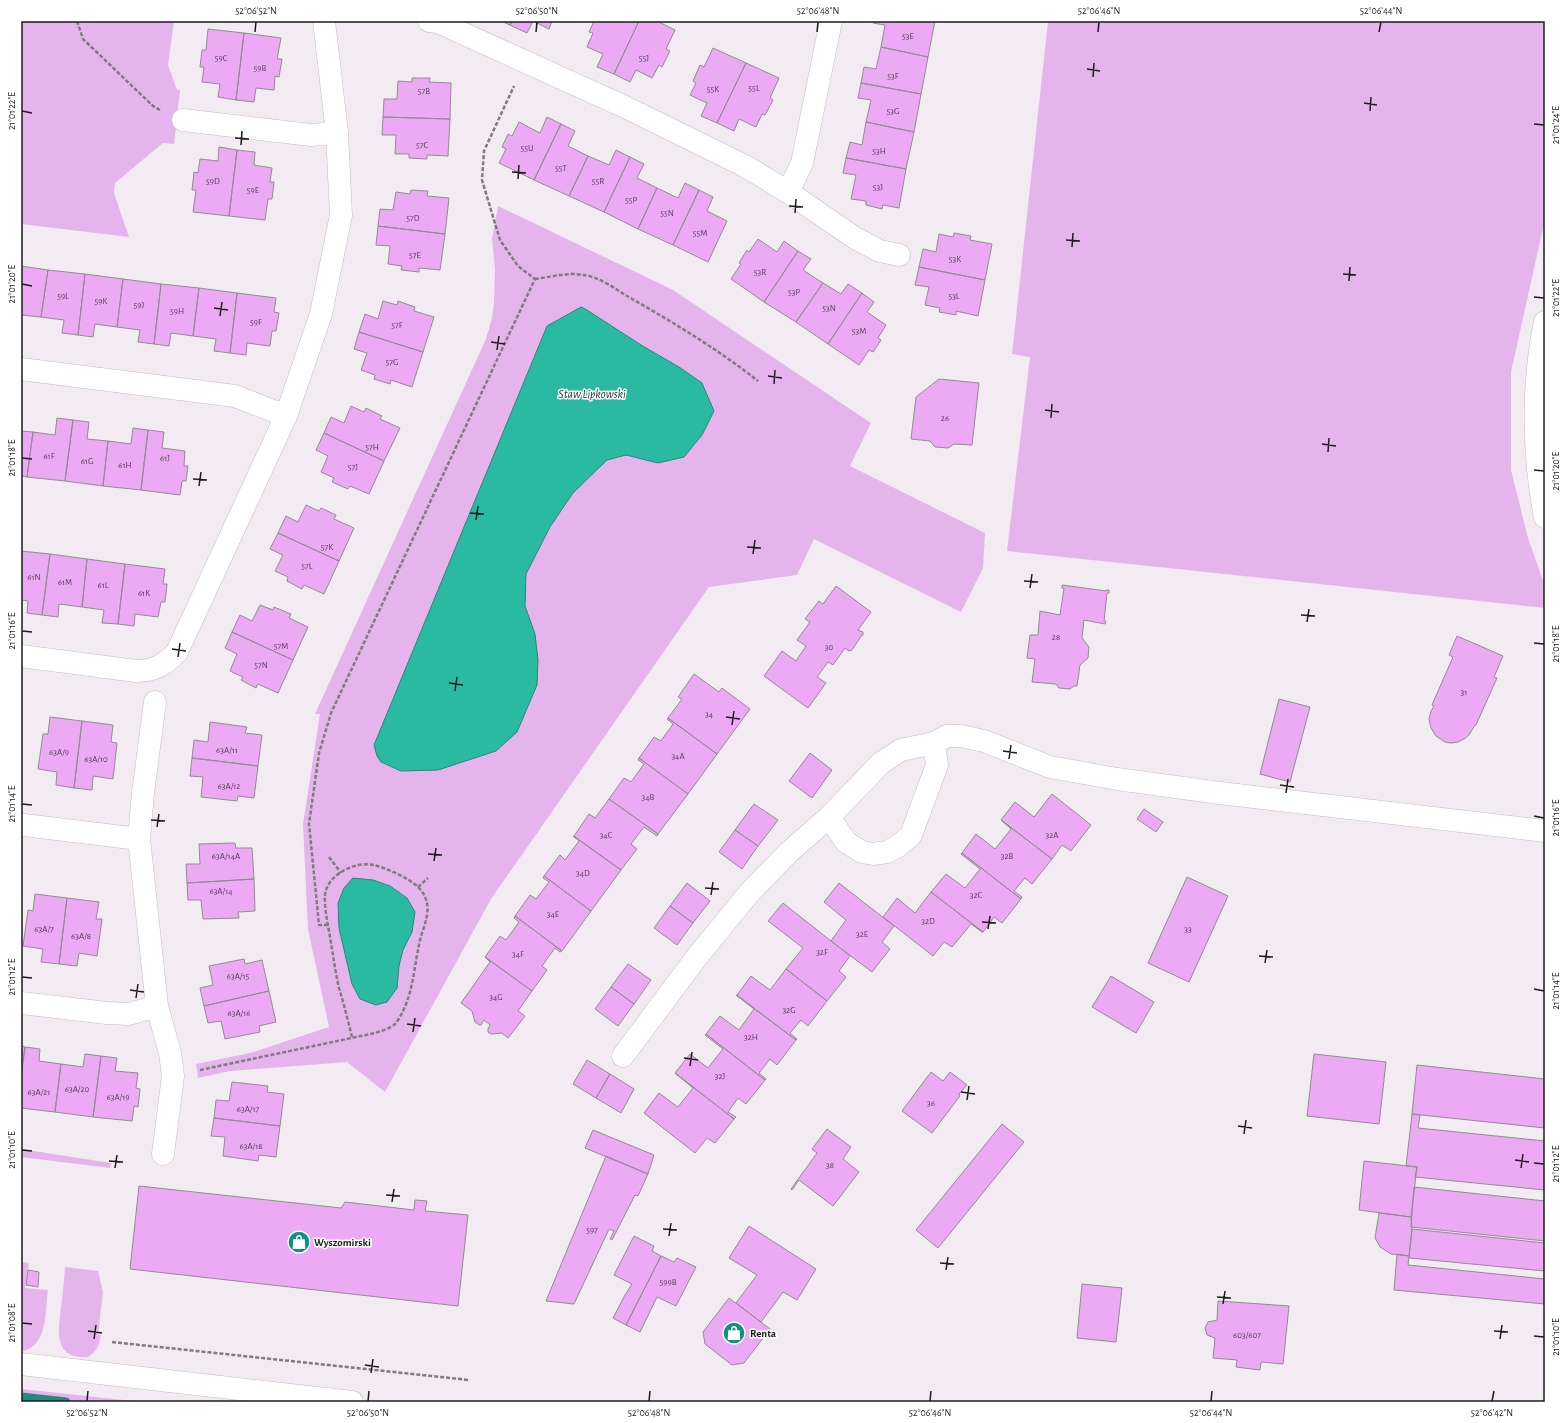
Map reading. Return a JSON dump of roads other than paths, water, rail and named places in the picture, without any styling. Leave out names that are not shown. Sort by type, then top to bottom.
[{"type":"street","points":[[21,656],[136,671],[147,671],[159,668],[168,662],[177,652],[286,416],[321,314],[341,215],[337,133],[324,21]]},
{"type":"street","points":[[429,21],[438,22],[625,106],[745,166],[788,192],[855,238],[880,251],[899,255]]},
{"type":"street","points":[[788,192],[802,163],[831,21]]},
{"type":"street","points":[[183,120],[310,135],[337,133]]},
{"type":"street","points":[[1545,322],[1542,335],[1537,386],[1536,429],[1539,478],[1545,517]]},
{"type":"street","points":[[21,369],[235,396],[286,416]]},
{"type":"street","points":[[155,702],[143,793],[139,839],[157,1006],[170,1053],[173,1076],[163,1154]]},
{"type":"street","points":[[623,1056],[696,958],[750,892],[789,852],[829,817],[881,763],[901,750],[934,743],[947,736],[960,736],[984,741],[1050,767],[1117,779],[1228,794],[1545,831]]},
{"type":"street","points":[[829,817],[846,842],[862,852],[873,854],[887,852],[898,846],[911,835],[937,765],[934,743]]},
{"type":"street","points":[[24,825],[139,839]]},
{"type":"street","points":[[21,1003],[122,1014],[129,1014],[157,1006]]},
{"type":"street","points":[[21,1364],[352,1402]]},
{"type":"water","name":"Staw Lipkowski","points":[[581,307],[679,367],[702,383],[714,411],[702,435],[684,457],[658,463],[626,455],[607,460],[573,493],[550,527],[526,574],[525,606],[535,634],[538,660],[537,685],[517,732],[496,751],[438,770],[401,771],[381,762],[377,756],[374,745],[547,326]]},
{"type":"water","points":[[353,878],[373,880],[390,886],[407,898],[415,912],[412,932],[403,950],[399,966],[397,988],[387,1002],[376,1005],[360,999],[352,984],[339,928],[338,903],[344,888]]},
{"type":"waterway","points":[[21,1397],[66,1402]]},
{"type":"place","name":"Wyszomirski","points":[[299,1242]]},
{"type":"place","name":"Renta","points":[[734,1333]]}]
